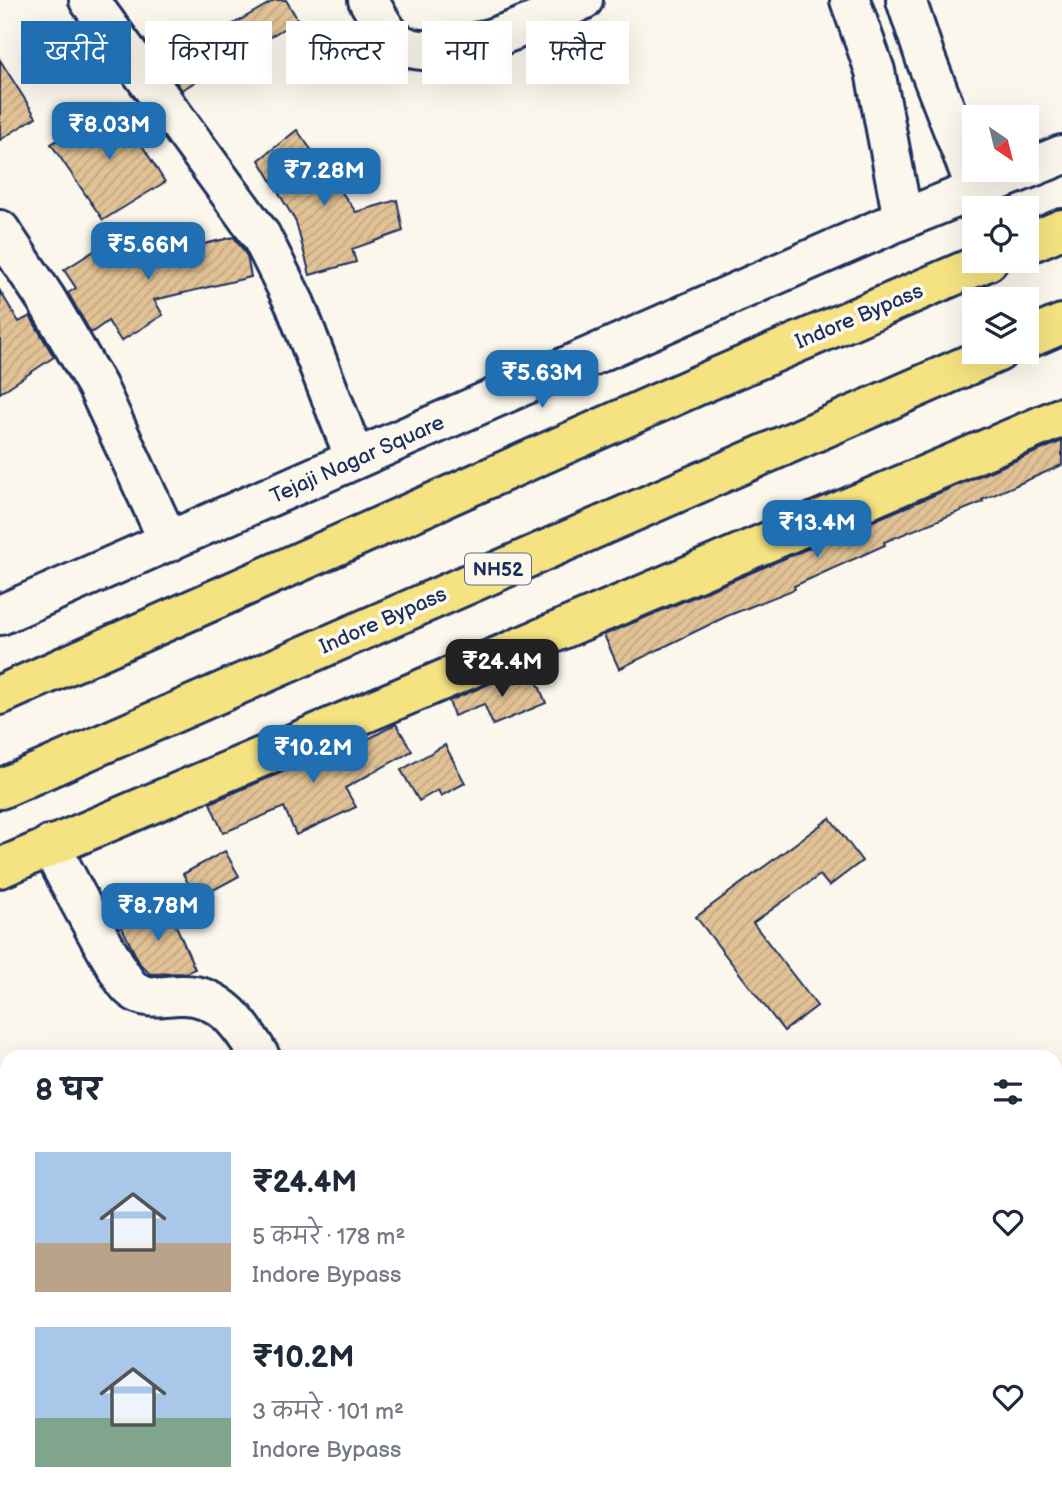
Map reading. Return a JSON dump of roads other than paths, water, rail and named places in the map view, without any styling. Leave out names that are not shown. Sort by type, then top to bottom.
[{"type":"highway","points":[[1039,239],[1062,229]]},
{"type":"highway","name":"Indore Bypass","points":[[0,695],[694,387],[962,272]]},
{"type":"highway","points":[[1039,334],[1062,324]]},
{"type":"highway","name":"Indore Bypass","points":[[0,789],[971,364]]},
{"type":"highway","points":[[0,868],[1062,417]]},
{"type":"street","points":[[89,0],[261,236],[295,304],[355,459]]},
{"type":"street","points":[[369,0],[396,42],[418,51],[457,48],[507,33],[583,0]]},
{"type":"street","points":[[850,0],[875,71],[904,219]]},
{"type":"street","points":[[906,0],[926,60],[977,191]]},
{"type":"street","name":"Tejaji Nagar Square","points":[[0,615],[904,219],[1062,155]]},
{"type":"street","points":[[0,230],[46,299],[97,386],[169,542]]},
{"type":"street","points":[[50,845],[92,925],[131,989],[143,996],[183,995],[205,999],[226,1010],[237,1021],[256,1050]]}]
